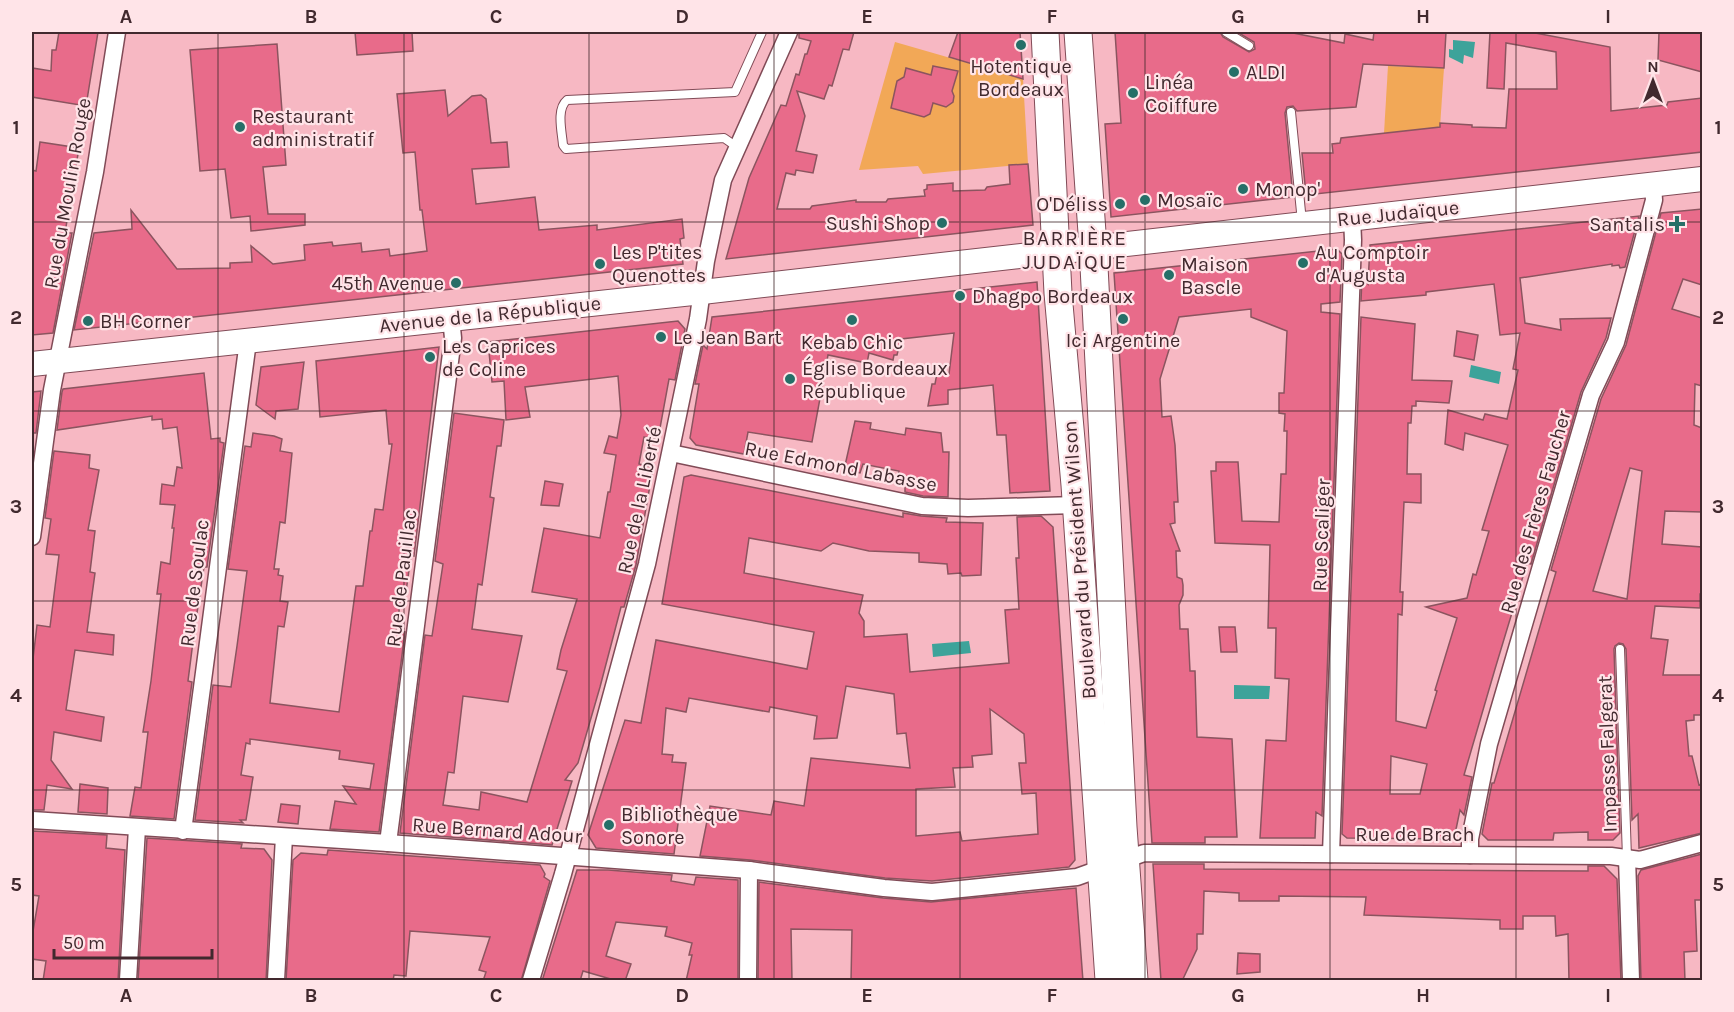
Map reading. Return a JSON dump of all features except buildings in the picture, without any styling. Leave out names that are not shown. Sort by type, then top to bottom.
[{"type":"main road","name":"Boulevard du Président Wilson","points":[[1045,32],[1056,251],[1109,981]]},
{"type":"main road","name":"Boulevard du Président Wilson","points":[[1078,32],[1093,247],[1134,981]]},
{"type":"main road","name":"Rue Judaïque","points":[[1093,247],[1702,179]]},
{"type":"main road","points":[[1056,251],[1093,247]]},
{"type":"main road","name":"Avenue de la République","points":[[32,364],[702,292],[1056,251]]},
{"type":"street","name":"Rue du Moulin Rouge","points":[[32,537],[41,459],[57,362],[94,172],[117,32]]},
{"type":"street","name":"Rue de la Liberté","points":[[531,981],[632,628],[671,453],[698,319],[714,215],[723,180],[789,32]]},
{"type":"street","name":"Rue des Frères Faucher","points":[[1470,855],[1470,838],[1489,744],[1592,395],[1616,342],[1654,200],[1653,185]]},
{"type":"street","name":"Rue Scaliger","points":[[1331,854],[1354,232],[1352,218]]},
{"type":"street","name":"Rue de Pauillac","points":[[388,843],[453,338],[451,318]]},
{"type":"street","name":"Rue de Soulac","points":[[183,831],[248,341]]},
{"type":"street","name":"Rue Edmond Labasse","points":[[671,453],[922,506],[968,508],[1076,505]]},
{"type":"street","name":"Rue Bernard Adour","points":[[32,820],[388,843],[749,870],[878,888],[932,892],[1077,877],[1100,869]]},
{"type":"street","points":[[128,981],[137,828]]},
{"type":"street","points":[[276,981],[284,837]]},
{"type":"street","name":"Rue de Brach","points":[[1126,860],[1144,853],[1611,856],[1640,860],[1702,843]]},
{"type":"street","points":[[1627,858],[1631,981]]},
{"type":"street","points":[[1100,869],[1126,860]]},
{"type":"street","points":[[748,981],[749,870]]},
{"type":"lane","points":[[737,147],[724,138],[566,149],[563,145],[561,109],[567,100],[735,92],[762,32]]},
{"type":"lane","points":[[1226,32],[1249,46]]},
{"type":"lane","points":[[1291,112],[1302,224]]},
{"type":"lane","name":"Impasse Falgerat","points":[[1620,649],[1627,858]]},
{"type":"shaded area","points":[[895,42],[1023,79],[1028,164],[923,174],[918,166],[859,170]]},
{"type":"shaded area","points":[[1388,66],[1444,68],[1440,127],[1384,133]]},
{"type":"water","points":[[1453,40],[1475,42],[1473,58],[1464,55],[1463,64],[1449,57],[1449,49],[1453,50]]},
{"type":"water","points":[[1471,365],[1501,372],[1499,384],[1469,377]]},
{"type":"water","points":[[969,641],[971,653],[933,657],[932,644]]},
{"type":"water","points":[[1234,685],[1270,686],[1269,699],[1234,699]]},
{"type":"place","name":"Hotentique Bordeaux","points":[[1021,45]]},
{"type":"place","name":"ALDI","points":[[1234,72]]},
{"type":"place","name":"Linéa Coiffure","points":[[1133,93]]},
{"type":"place","name":"Restaurant administratif","points":[[240,127]]},
{"type":"place","name":"Monop'","points":[[1243,189]]},
{"type":"place","name":"Mosaïc","points":[[1145,200]]},
{"type":"place","name":"O'Déliss","points":[[1120,204]]},
{"type":"place","name":"Sushi Shop","points":[[942,223]]},
{"type":"place","name":"Santalis","points":[[1677,224]]},
{"type":"place","name":"Au Comptoir d'Augusta","points":[[1303,263]]},
{"type":"place","name":"Les P'tites Quenottes","points":[[600,264]]},
{"type":"place","name":"Maison Bascle","points":[[1169,275]]},
{"type":"place","name":"45th Avenue","points":[[456,283]]},
{"type":"place","name":"Dhagpo Bordeaux","points":[[960,296]]},
{"type":"place","name":"Ici Argentine","points":[[1123,319]]},
{"type":"place","name":"Kebab Chic","points":[[852,320]]},
{"type":"place","name":"BH Corner","points":[[88,321]]},
{"type":"place","name":"Le Jean Bart","points":[[661,337]]},
{"type":"place","name":"Les Caprices de Coline","points":[[430,357]]},
{"type":"place","name":"Église Bordeaux République","points":[[790,379]]},
{"type":"place","name":"Bibliothèque Sonore","points":[[609,825]]},
{"type":"district","name":"BARRIÈRE JUDAÏQUE","points":[[1075,250]]}]
